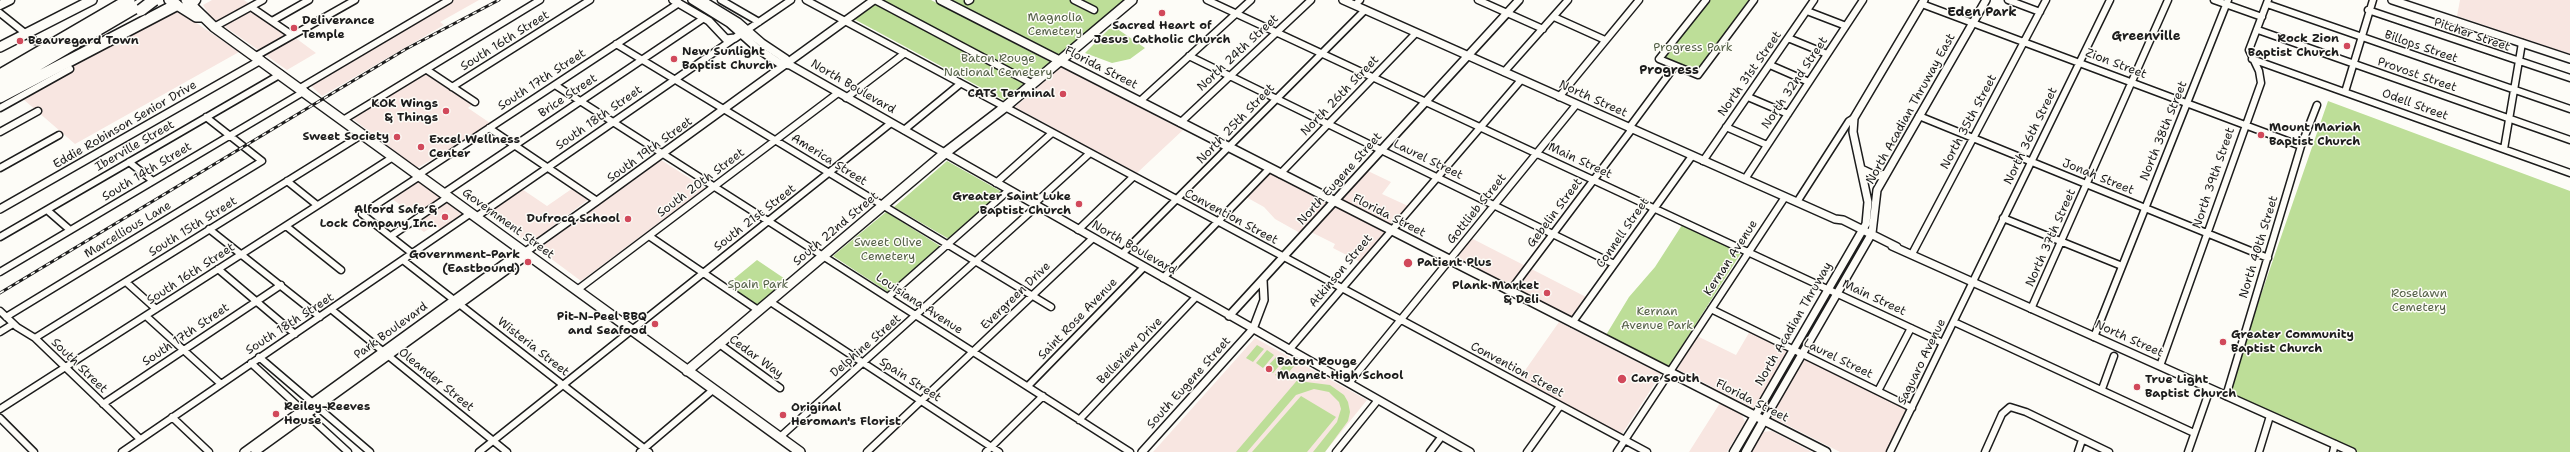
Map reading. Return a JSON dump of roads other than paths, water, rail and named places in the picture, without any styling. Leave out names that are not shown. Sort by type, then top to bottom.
[{"type":"highway","points":[[0,74],[129,0]]},
{"type":"highway","points":[[0,93],[88,43],[149,0]]},
{"type":"highway","points":[[0,87],[154,0],[161,6],[155,15]]},
{"type":"highway","points":[[0,97],[155,15],[172,2]]},
{"type":"highway","points":[[0,67],[90,23]]},
{"type":"main road","points":[[0,5],[10,0]]},
{"type":"main road","points":[[0,47],[92,0]]},
{"type":"main road","name":"Florida Street","points":[[941,0],[1228,148],[1826,452]]},
{"type":"main road","name":"South 22nd Street","points":[[688,370],[945,153],[1005,107],[1132,0]]},
{"type":"main road","points":[[172,2],[190,1]]},
{"type":"main road","name":"Government Street","points":[[190,1],[201,17],[214,27],[281,74],[524,253],[688,370],[780,437],[795,450]]},
{"type":"main road","name":"Government Street","points":[[172,2],[196,17],[201,17]]},
{"type":"main road","name":"North Acadian Thruway","points":[[1734,452],[1755,416]]},
{"type":"main road","name":"North Acadian Thruway","points":[[1746,452],[1764,420]]},
{"type":"street","points":[[214,27],[263,0]]},
{"type":"street","points":[[272,21],[309,0]]},
{"type":"street","points":[[259,58],[292,35],[355,0]]},
{"type":"street","name":"South 14th Street","points":[[0,272],[230,136],[449,0]]},
{"type":"street","points":[[343,120],[540,0]]},
{"type":"street","name":"South 16th Street","points":[[452,87],[590,0]]},
{"type":"street","name":"North Boulevard","points":[[692,0],[744,32]]},
{"type":"street","name":"North Boulevard","points":[[702,0],[731,17],[766,55],[779,63],[787,63],[846,98],[1470,452]]},
{"type":"street","points":[[721,0],[759,22]]},
{"type":"street","points":[[676,2],[712,23],[724,39],[735,38],[791,0]]},
{"type":"street","name":"Convention Street","points":[[806,0],[1283,258],[1647,452]]},
{"type":"street","points":[[875,0],[1033,84]]},
{"type":"street","name":"South 19th Street","points":[[524,253],[875,0]]},
{"type":"street","points":[[1074,0],[1094,10]]},
{"type":"street","name":"Main Street","points":[[1207,0],[1943,343]]},
{"type":"street","points":[[1139,102],[1251,0]]},
{"type":"street","name":"North 24th Street","points":[[1180,123],[1311,0]]},
{"type":"street","name":"North Street","points":[[1342,0],[1862,231],[2031,309],[2270,416],[2334,448],[2352,452]]},
{"type":"street","points":[[1355,5],[1360,0]]},
{"type":"street","points":[[1478,0],[1543,28]]},
{"type":"street","name":"North Eugene Street","points":[[1229,316],[1519,0]]},
{"type":"street","points":[[1504,72],[1554,17],[1567,0]]},
{"type":"street","points":[[1559,97],[1639,0]]},
{"type":"street","points":[[1706,0],[1660,59],[1698,75],[1754,0]]},
{"type":"street","name":"North 31st Street","points":[[1703,161],[1814,0]]},
{"type":"street","name":"North 32nd Street","points":[[1745,179],[1864,0]]},
{"type":"street","name":"North Acadian Thruway East","points":[[1870,235],[1876,216],[1876,196],[1886,174],[1986,0]]},
{"type":"street","points":[[2008,0],[2040,12]]},
{"type":"street","name":"North 35th Street","points":[[1912,254],[2046,0]]},
{"type":"street","name":"North 36th Street","points":[[1973,282],[2110,0]]},
{"type":"street","name":"North 37th Street","points":[[2031,309],[2168,0]]},
{"type":"street","points":[[2214,0],[2227,2],[2262,17]]},
{"type":"street","points":[[2345,92],[2368,10],[2373,0]]},
{"type":"street","points":[[2392,0],[2570,59]]},
{"type":"street","name":"South 17th Street","points":[[391,236],[362,214],[616,44],[676,2]]},
{"type":"street","points":[[1797,202],[1848,121],[1854,118],[1860,104],[1923,2]]},
{"type":"street","name":"Zion Street","points":[[1923,2],[2301,146]]},
{"type":"street","name":"North 38th Street","points":[[2094,337],[2227,2]]},
{"type":"street","name":"North 39th Street","points":[[2160,366],[2244,124],[2261,83],[2259,71],[2249,50],[2258,30],[2267,2]]},
{"type":"street","name":"Billops Street","points":[[2267,2],[2360,37],[2570,108]]},
{"type":"street","points":[[251,7],[292,35]]},
{"type":"street","name":"North 25th Street","points":[[1122,254],[1177,201],[1365,10]]},
{"type":"street","name":"Pitcher Street","points":[[2368,10],[2570,78]]},
{"type":"street","points":[[1807,11],[1846,26]]},
{"type":"street","points":[[0,13],[35,41]]},
{"type":"street","points":[[1554,17],[1606,40]]},
{"type":"street","name":"Brice Street","points":[[391,236],[515,145],[704,18]]},
{"type":"street","name":"Provost Street","points":[[2258,30],[2570,140]]},
{"type":"street","name":"North 26th Street","points":[[1280,174],[1416,33]]},
{"type":"street","name":"South 18th Street","points":[[122,452],[259,357],[332,310],[413,254],[548,167],[735,38]]},
{"type":"street","points":[[1788,38],[1827,54]]},
{"type":"street","points":[[2504,149],[2522,43]]},
{"type":"street","name":"America Street","points":[[616,44],[776,140],[882,206],[1032,294],[1051,307]]},
{"type":"street","points":[[846,98],[904,53]]},
{"type":"street","name":"Laurel Street","points":[[1189,56],[1437,176],[1614,264]]},
{"type":"street","name":"Eddie Robinson Senior Drive","points":[[0,209],[259,58]]},
{"type":"street","name":"Odell Street","points":[[2252,59],[2570,173]]},
{"type":"street","points":[[1770,65],[1809,82]]},
{"type":"street","name":"Gebelin Street","points":[[1510,291],[1595,180],[1675,66]]},
{"type":"street","points":[[0,108],[70,69]]},
{"type":"street","points":[[426,70],[475,102]]},
{"type":"street","name":"Iberville Street","points":[[0,237],[281,74]]},
{"type":"street","name":"Atkinson Street","points":[[1289,350],[1390,230],[1522,80]]},
{"type":"street","points":[[904,130],[960,84]]},
{"type":"street","name":"Louisiana Avenue","points":[[555,85],[1130,452]]},
{"type":"street","name":"South 20th Street","points":[[577,290],[838,93]]},
{"type":"street","points":[[1748,97],[1788,114]]},
{"type":"street","name":"Gottlieb Street","points":[[1349,383],[1576,104]]},
{"type":"street","name":"North 40th Street","points":[[2226,396],[2301,146],[2317,105]]},
{"type":"street","points":[[0,124],[3,131],[38,111]]},
{"type":"street","name":"Jonah Street","points":[[1919,116],[2268,258]]},
{"type":"street","points":[[206,117],[230,136]]},
{"type":"street","name":"North Acadian Thruway","points":[[1764,420],[1828,289],[1867,220],[1868,198],[1853,132],[1854,118]]},
{"type":"street","name":"South 21st Street","points":[[479,452],[768,220],[831,174],[891,123]]},
{"type":"street","points":[[1726,127],[1767,145]]},
{"type":"street","points":[[489,128],[597,201]]},
{"type":"street","points":[[996,183],[1052,133]]},
{"type":"street","name":"South 15th Street","points":[[34,338],[363,134]]},
{"type":"street","points":[[0,168],[59,135]]},
{"type":"street","name":"Marcellious Lane","points":[[6,317],[262,161],[230,136]]},
{"type":"street","name":"Delphine Street","points":[[780,437],[976,262],[1090,153]]},
{"type":"street","name":"South 16th Street","points":[[0,410],[393,156]]},
{"type":"street","name":"Connell Street","points":[[1572,323],[1692,156]]},
{"type":"street","points":[[129,162],[153,181]]},
{"type":"street","points":[[1163,278],[1270,169]]},
{"type":"street","points":[[1861,170],[1876,176],[1886,174]]},
{"type":"street","points":[[1078,230],[1133,177]]},
{"type":"street","points":[[288,181],[317,205]]},
{"type":"street","points":[[888,297],[1009,190]]},
{"type":"street","name":"Kernan Avenue","points":[[1617,452],[1785,197]]},
{"type":"street","points":[[47,210],[70,230]]},
{"type":"street","points":[[2003,218],[2122,266]]},
{"type":"street","name":"North Street","points":[[1835,219],[1850,224],[1862,231]]},
{"type":"street","points":[[1850,224],[1859,225],[1867,220]]},
{"type":"street","points":[[286,226],[341,270]]},
{"type":"street","points":[[209,230],[320,317]]},
{"type":"street","name":"North Acadian Thruway","points":[[1755,416],[1836,293],[1870,235]]},
{"type":"street","points":[[391,236],[413,254]]},
{"type":"street","points":[[649,236],[758,310]]},
{"type":"street","name":"Evergreen Drive","points":[[867,452],[1032,294],[1093,238]]},
{"type":"street","points":[[458,301],[522,259],[524,253]]},
{"type":"street","points":[[244,452],[315,405],[458,301],[516,255],[524,253]]},
{"type":"street","name":"Wisteria Street","points":[[404,261],[458,301],[645,451]]},
{"type":"street","name":"Saint Rose Avenue","points":[[1028,386],[1144,267]]},
{"type":"street","points":[[218,269],[295,334]]},
{"type":"street","points":[[1253,329],[1264,300],[1263,280]]},
{"type":"street","points":[[126,282],[156,309]]},
{"type":"street","name":"Saguaro Avenue","points":[[1890,452],[1973,282]]},
{"type":"street","name":"South 17th Street","points":[[102,404],[281,286]]},
{"type":"street","name":"Belleview Drive","points":[[1079,420],[1196,297]]},
{"type":"street","name":"Spain Street","points":[[769,301],[922,400],[988,449],[998,452]]},
{"type":"street","name":"Laurel Street","points":[[1711,309],[1912,408]]},
{"type":"street","name":"Oleander Street","points":[[332,310],[507,452]]},
{"type":"street","name":"South Street","points":[[0,311],[13,324],[34,338],[140,439]]},
{"type":"street","points":[[146,316],[221,384]]},
{"type":"street","points":[[1954,322],[2102,389],[2194,433]]},
{"type":"street","points":[[0,332],[13,324]]},
{"type":"street","points":[[1878,391],[1911,328]]},
{"type":"street","name":"South Eugene Street","points":[[1142,452],[1253,329]]},
{"type":"street","name":"Cedar Way","points":[[718,344],[780,388]]},
{"type":"street","points":[[2102,389],[2114,356]]},
{"type":"street","points":[[259,357],[370,452]]},
{"type":"street","points":[[251,363],[348,452]]},
{"type":"street","points":[[645,451],[714,389]]},
{"type":"street","points":[[2188,452],[2210,389]]},
{"type":"street","points":[[988,449],[1043,396]]},
{"type":"street","points":[[1336,452],[1378,400]]},
{"type":"street","points":[[1527,452],[1560,406]]},
{"type":"street","points":[[1985,452],[2002,414],[2010,407],[2026,412],[2109,452]]},
{"type":"street","points":[[255,452],[305,412]]},
{"type":"street","points":[[2259,452],[2270,416]]},
{"type":"street","points":[[172,417],[209,452]]},
{"type":"street","points":[[0,418],[34,452]]},
{"type":"street","points":[[1430,452],[1442,436]]},
{"type":"street","points":[[2078,452],[2082,440]]},
{"type":"railway","points":[[0,293],[406,49],[499,0]]},
{"type":"place","name":"Sacred Heart of Jesus Catholic Church","points":[[1162,13]]},
{"type":"place","name":"Deliverance Temple","points":[[294,28]]},
{"type":"place","name":"Beauregard Town","points":[[20,41]]},
{"type":"place","name":"Rock Zion Baptist Church","points":[[2347,46]]},
{"type":"place","name":"New Sunlight Baptist Church","points":[[674,59]]},
{"type":"place","name":"CATS Terminal","points":[[1063,94]]},
{"type":"place","name":"KOK Wings & Things","points":[[446,111]]},
{"type":"place","name":"Mount Mariah Baptist Church","points":[[2261,135]]},
{"type":"place","name":"Sweet Society","points":[[397,137]]},
{"type":"place","name":"Excel Wellness Center","points":[[421,147]]},
{"type":"place","name":"Greater Saint Luke Baptist Church","points":[[1079,204]]},
{"type":"place","name":"Alford Safe & Lock Company Inc.","points":[[445,217]]},
{"type":"place","name":"Dufrocq School","points":[[628,219]]},
{"type":"place","name":"Government-Park (Eastbound)","points":[[528,262]]},
{"type":"place","name":"Patient Plus","points":[[1408,263]]},
{"type":"place","name":"Plank Market & Deli","points":[[1547,293]]},
{"type":"place","name":"Pit-N-Peel BBQ and Seafood","points":[[655,324]]},
{"type":"place","name":"Greater Community Baptist Church","points":[[2223,342]]},
{"type":"place","name":"Baton Rouge Magnet High School","points":[[1269,369]]},
{"type":"place","name":"Care South","points":[[1622,379]]},
{"type":"place","name":"True Light Baptist Church","points":[[2137,387]]},
{"type":"place","name":"Reiley-Reeves House","points":[[276,414]]},
{"type":"place","name":"Original Heroman's Florist","points":[[783,415]]},
{"type":"district","name":"Eden Park","points":[[1982,13]]},
{"type":"district","name":"Greenville","points":[[2146,37]]},
{"type":"district","name":"Progress","points":[[1669,71]]},
{"type":"park label","name":"Magnolia Cemetery","points":[[1055,25]]},
{"type":"park label","name":"Progress Park","points":[[1693,48]]},
{"type":"park label","name":"Baton Rouge National Cemetery","points":[[998,66]]},
{"type":"park label","name":"Sweet Olive Cemetery","points":[[888,250]]},
{"type":"park label","name":"Spain Park","points":[[758,285]]},
{"type":"park label","name":"Roselawn Cemetery","points":[[2419,301]]},
{"type":"park label","name":"Kernan Avenue Park","points":[[1657,319]]}]
